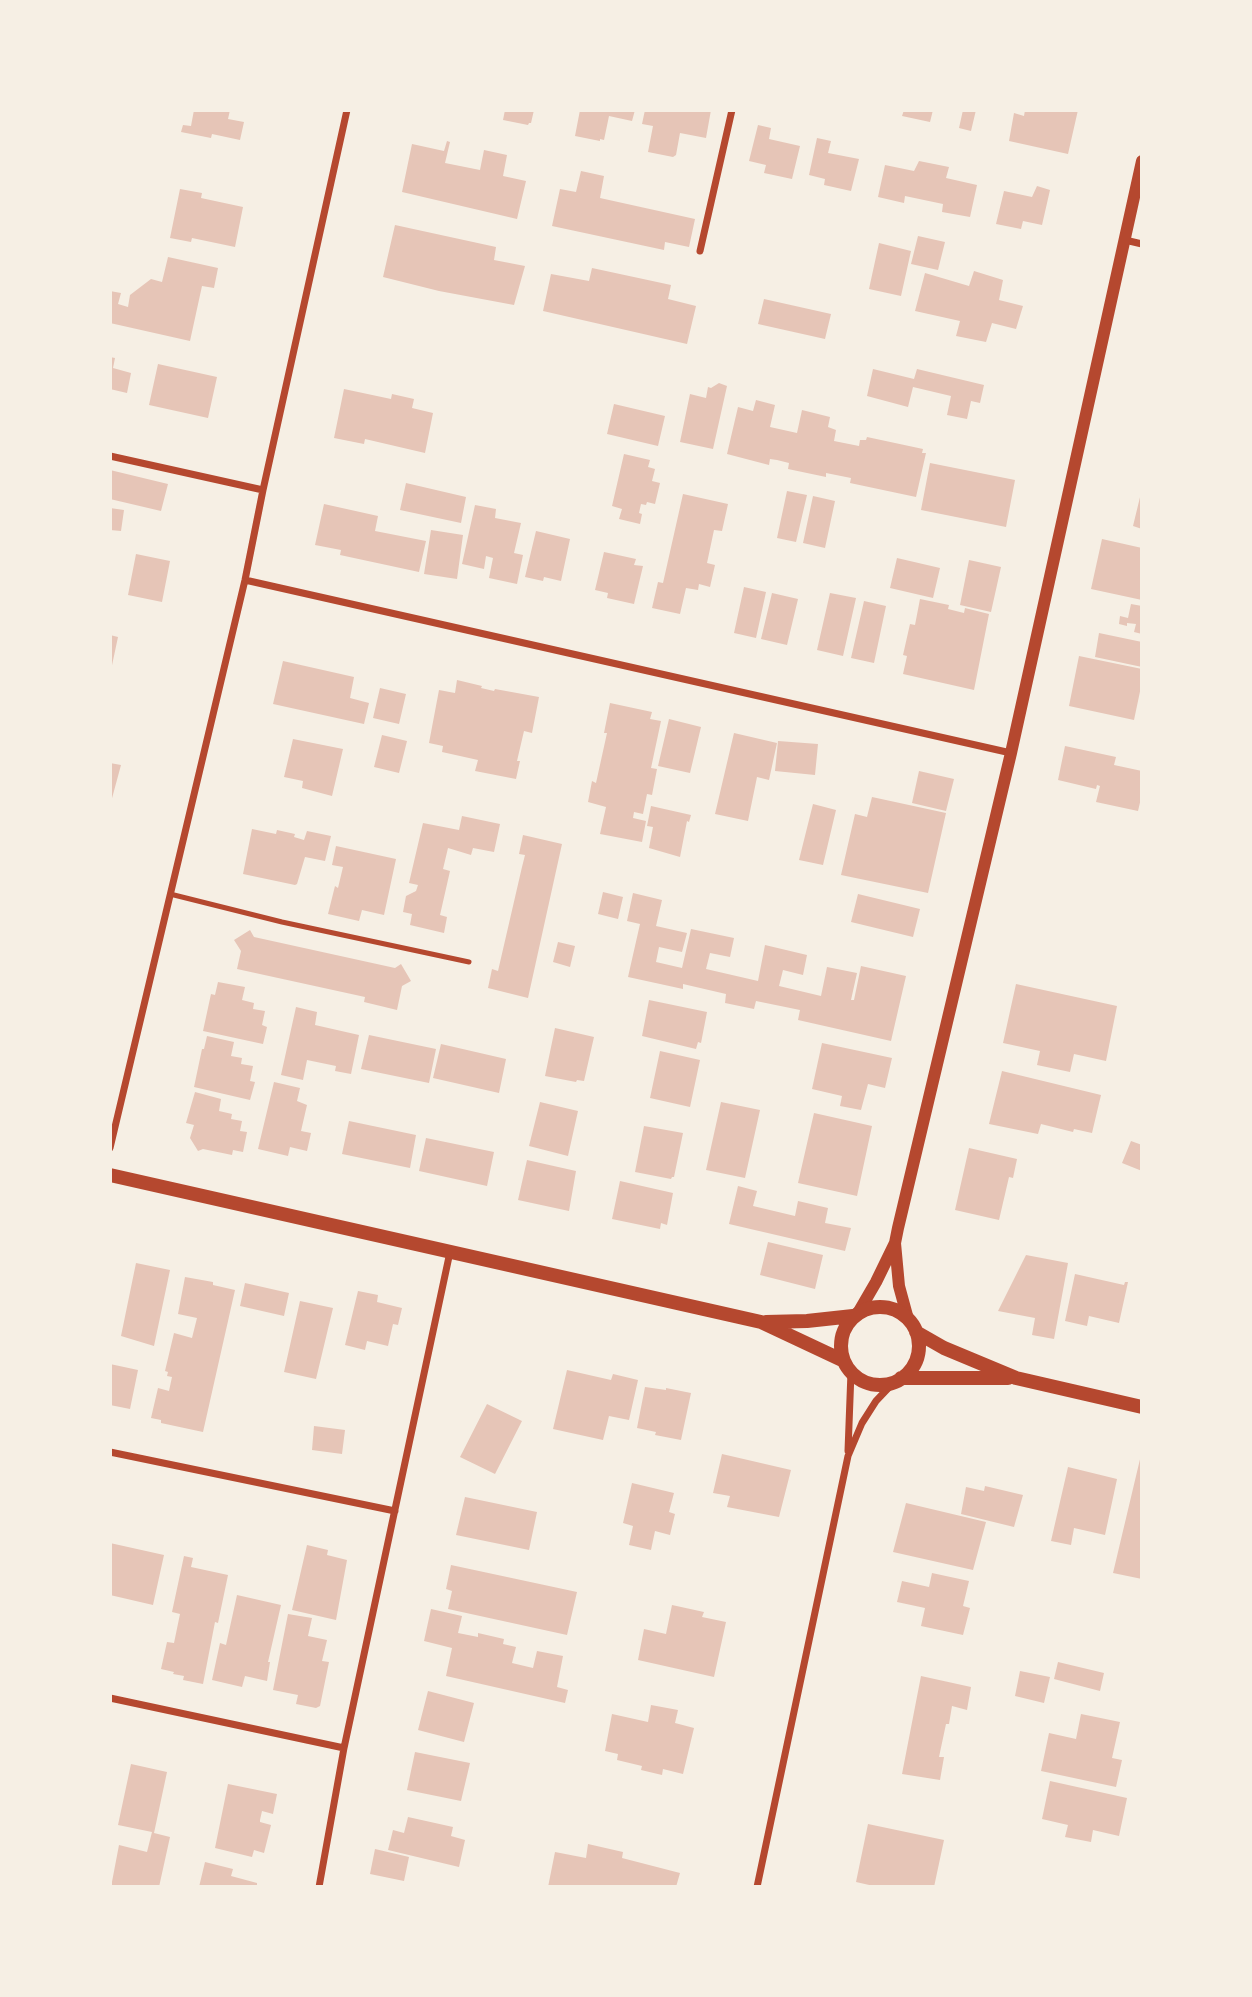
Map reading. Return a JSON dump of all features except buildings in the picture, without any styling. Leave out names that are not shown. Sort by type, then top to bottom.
[{"type":"main road","points":[[110,1175],[761,1322],[807,1321],[856,1315],[871,1308],[884,1307],[897,1311],[944,1348],[1016,1378],[1142,1407]]},
{"type":"main road","points":[[856,1315],[841,1337],[841,1349],[848,1366],[860,1379],[872,1384],[898,1380],[1016,1378]]},
{"type":"main road","points":[[761,1322],[848,1366]]},
{"type":"main road","points":[[898,1380],[911,1369],[917,1358],[919,1345],[912,1325]]},
{"type":"street","points":[[110,1148],[246,580],[263,490],[347,110]]},
{"type":"street","points":[[700,251],[732,110]]},
{"type":"street","points":[[856,1315],[895,1243],[1011,753],[1142,161]]},
{"type":"street","points":[[1125,240],[1142,244]]},
{"type":"street","points":[[110,456],[263,490]]},
{"type":"street","points":[[246,580],[1011,753]]},
{"type":"street","points":[[895,1243],[899,1286],[912,1325]]},
{"type":"street","points":[[319,1887],[344,1748],[450,1252]]},
{"type":"street","points":[[848,1366],[848,1455]]},
{"type":"street","points":[[757,1887],[848,1455],[862,1423],[876,1401],[898,1380]]},
{"type":"street","points":[[110,1452],[395,1511]]},
{"type":"street","points":[[110,1698],[344,1748]]},
{"type":"lane","points":[[170,894],[282,922],[469,962]]}]
